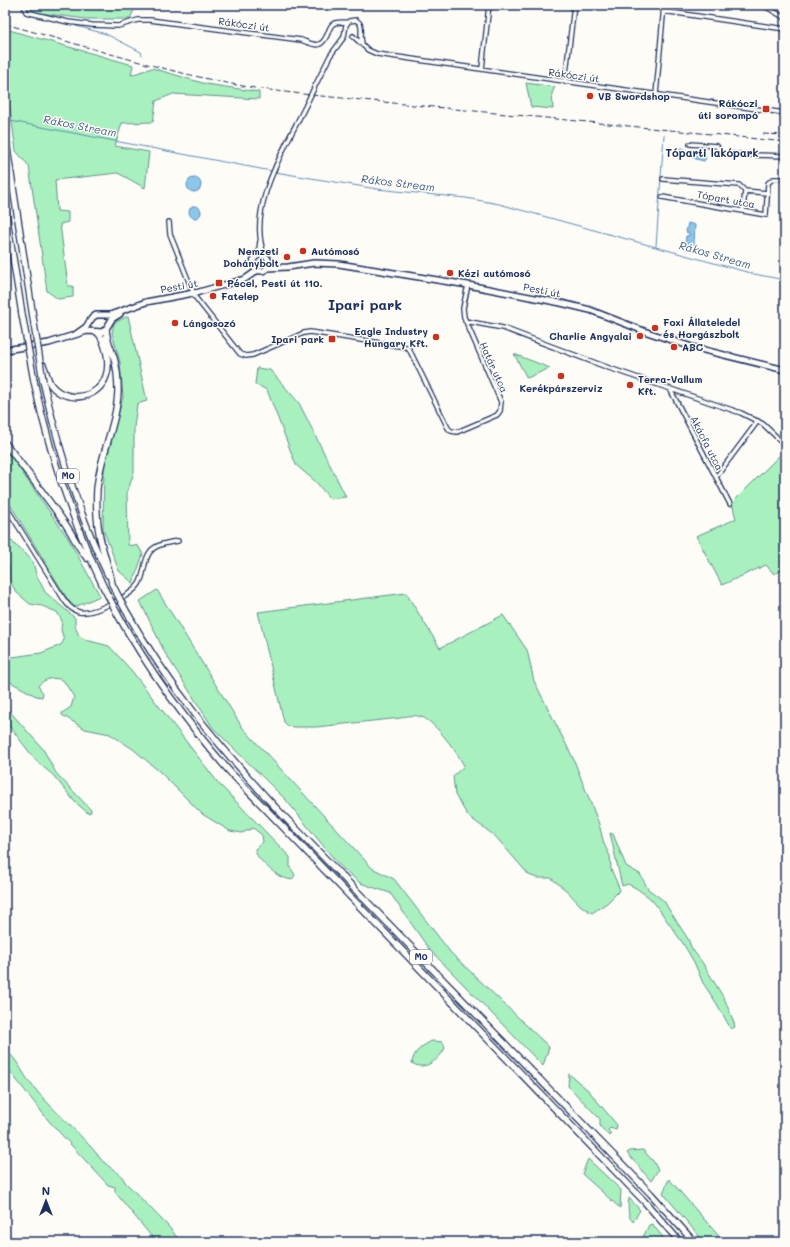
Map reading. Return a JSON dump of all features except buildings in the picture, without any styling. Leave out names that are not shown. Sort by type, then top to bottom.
[{"type":"highway","name":"M0","points":[[5,135],[43,381],[55,432],[70,483],[85,523],[112,584],[145,643],[172,684],[236,765],[651,1194],[694,1242]]},
{"type":"highway","name":"M0","points":[[5,207],[34,381],[46,433],[57,471],[91,562],[118,615],[160,684],[206,744],[230,772],[639,1196],[680,1242]]},
{"type":"highway","points":[[107,326],[107,339],[116,370],[118,391],[114,418],[100,469],[97,489],[97,508],[100,536],[111,574],[112,584]]},
{"type":"highway","points":[[37,343],[48,380],[59,392],[73,397],[83,396],[92,393],[104,380],[107,371],[108,362],[106,351],[101,336],[96,331]]},
{"type":"highway","points":[[5,443],[64,522],[76,539],[83,553],[91,562]]},
{"type":"main road","points":[[260,255],[267,258],[267,268],[258,270],[253,266],[253,261],[256,256],[260,255]]},
{"type":"main road","name":"Pesti út","points":[[267,258],[279,265],[288,267]]},
{"type":"main road","name":"Pesti út","points":[[267,268],[288,267],[314,263],[339,264],[468,285],[570,305],[590,310],[692,347],[785,370]]},
{"type":"main road","name":"Pesti út","points":[[233,282],[246,275],[253,266]]},
{"type":"main road","name":"Pesti út","points":[[127,309],[151,300],[193,294],[245,279],[258,270]]},
{"type":"main road","points":[[76,334],[96,315],[110,314],[127,309]]},
{"type":"main road","points":[[6,349],[49,343],[76,334],[96,331],[102,332],[112,319],[127,309]]},
{"type":"main road","points":[[103,315],[107,319],[107,326]]},
{"type":"main road","points":[[91,321],[92,328],[96,331]]},
{"type":"street","name":"Rákóczi út","points":[[24,5],[26,12],[68,22],[118,26],[134,21],[150,20],[301,40],[316,45],[324,41],[333,24],[339,22]]},
{"type":"street","points":[[482,70],[490,5]]},
{"type":"street","points":[[565,82],[574,5]]},
{"type":"street","points":[[656,95],[664,5]]},
{"type":"street","points":[[763,5],[785,18]]},
{"type":"street","points":[[663,11],[785,30]]},
{"type":"street","points":[[339,22],[354,20],[359,22],[362,28],[360,33],[363,46]]},
{"type":"street","points":[[339,22],[352,36]]},
{"type":"street","points":[[256,256],[259,249],[262,203],[270,179],[330,56],[344,37],[348,22]]},
{"type":"street","points":[[340,42],[360,33]]},
{"type":"street","name":"Rákóczi út","points":[[352,36],[371,52],[377,54],[785,113]]},
{"type":"street","points":[[690,144],[717,146],[720,152],[724,154],[785,156]]},
{"type":"street","name":"Tópart utca","points":[[662,196],[766,215],[769,181],[775,179],[785,179]]},
{"type":"street","name":"Tópart utca","points":[[663,180],[739,185],[745,191],[767,194]]},
{"type":"street","points":[[742,210],[745,191]]},
{"type":"street","points":[[169,222],[170,234],[193,294]]},
{"type":"street","points":[[260,236],[262,249],[267,258]]},
{"type":"street","name":"Határ utca","points":[[193,294],[232,345],[240,354],[244,356],[255,354],[304,333],[310,332],[406,347],[412,353],[448,428],[457,432],[498,415],[500,412],[501,402],[465,321],[463,308],[468,285]]},
{"type":"street","points":[[465,321],[503,328],[609,368],[742,413],[758,421],[785,444]]},
{"type":"street","name":"Akácfa utca","points":[[670,389],[730,504]]},
{"type":"street","points":[[716,477],[758,421]]},
{"type":"street","points":[[5,505],[68,606],[79,612],[97,610],[129,594],[139,584],[149,553],[161,545],[178,541]]},
{"type":"green space","points":[[23,5],[136,5],[130,19],[86,19],[24,11]]},
{"type":"green space","points":[[9,30],[133,65],[131,75],[152,68],[206,84],[259,92],[259,99],[173,94],[156,101],[153,122],[122,123],[115,146],[149,152],[145,188],[118,173],[55,180],[57,211],[68,212],[68,222],[60,224],[68,286],[73,286],[73,297],[58,299],[47,291],[29,166],[16,151],[5,73],[5,32]]},
{"type":"green space","points":[[526,83],[555,87],[552,93],[553,109],[531,107]]},
{"type":"green space","points":[[128,316],[147,401],[137,404],[134,427],[134,472],[127,493],[128,545],[138,546],[143,554],[133,583],[119,571],[103,529],[104,468],[123,397],[120,362],[112,333],[114,323]]},
{"type":"green space","points":[[514,354],[550,368],[527,378]]},
{"type":"green space","points":[[257,368],[270,370],[299,403],[346,497],[330,499],[316,482],[296,465],[267,390],[255,384]]},
{"type":"green space","points":[[5,448],[68,538],[100,596],[75,607],[68,600],[5,496]]},
{"type":"green space","points":[[785,450],[785,569],[774,574],[766,565],[722,585],[696,536],[736,519],[732,503]]},
{"type":"green space","points":[[5,533],[33,562],[36,574],[45,592],[75,618],[75,626],[79,636],[86,640],[109,646],[131,670],[219,784],[290,857],[290,867],[295,875],[292,880],[279,876],[264,864],[258,856],[255,849],[263,842],[262,835],[253,828],[242,833],[230,831],[202,814],[160,772],[133,749],[110,734],[85,729],[62,715],[62,713],[71,707],[74,697],[63,680],[49,679],[43,681],[38,686],[43,693],[42,697],[36,696],[5,679],[5,658],[41,653],[61,645],[64,640],[61,630],[62,621],[57,612],[42,606],[30,604],[16,592],[10,581],[9,567],[5,557]]},
{"type":"green space","points":[[157,590],[242,727],[372,868],[394,879],[451,953],[549,1047],[543,1066],[429,949],[390,893],[360,883],[338,864],[286,800],[213,728],[165,653],[140,601]]},
{"type":"green space","points":[[406,593],[440,648],[503,615],[527,650],[534,681],[573,758],[599,824],[604,844],[610,856],[611,869],[620,890],[607,903],[592,913],[581,906],[567,891],[551,878],[537,878],[529,875],[495,836],[468,816],[455,795],[453,776],[464,766],[446,738],[427,720],[417,716],[406,716],[401,718],[316,727],[294,727],[288,726],[284,722],[258,612]]},
{"type":"green space","points":[[5,706],[43,749],[56,773],[91,810],[91,812],[88,813],[75,802],[53,775],[36,761],[5,720]]},
{"type":"green space","points":[[610,833],[613,834],[626,866],[640,874],[648,889],[664,901],[688,939],[692,949],[702,962],[725,1000],[735,1027],[731,1029],[703,983],[694,962],[684,945],[656,905],[650,898],[636,888],[628,884],[622,886]]},
{"type":"green space","points":[[432,1041],[443,1042],[445,1048],[436,1060],[422,1066],[412,1063],[414,1055],[419,1049]]},
{"type":"green space","points":[[5,1050],[13,1057],[28,1080],[47,1102],[103,1161],[119,1173],[125,1182],[168,1226],[181,1242],[156,1242],[115,1192],[115,1187],[108,1185],[48,1120],[5,1065]]},
{"type":"green space","points":[[569,1074],[588,1090],[617,1125],[616,1130],[610,1128],[608,1130],[611,1134],[609,1136],[600,1126],[600,1119],[568,1086]]},
{"type":"green space","points":[[643,1150],[653,1161],[658,1170],[651,1181],[627,1153],[630,1151]]},
{"type":"green space","points":[[588,1159],[621,1190],[620,1208],[582,1174]]},
{"type":"green space","points":[[669,1179],[724,1242],[704,1242],[663,1193]]},
{"type":"green space","points":[[629,1198],[640,1210],[633,1222],[631,1220],[628,1208]]},
{"type":"green space","points":[[652,1224],[667,1242],[648,1242],[643,1237],[649,1225]]},
{"type":"water","points":[[680,148],[694,154],[704,154],[706,158],[704,161],[696,159],[680,151]]},
{"type":"water","points":[[191,178],[197,178],[201,182],[201,188],[197,192],[191,192],[187,188],[187,182]]},
{"type":"water","points":[[193,206],[197,206],[201,212],[197,218],[193,218],[189,214],[189,210]]},
{"type":"water","points":[[688,223],[695,225],[694,245],[685,244],[686,236],[690,235],[686,232]]},
{"type":"waterway","points":[[76,26],[106,34],[141,52],[142,55]]},
{"type":"waterway","name":"Rákos Stream","points":[[5,120],[271,171]]},
{"type":"waterway","points":[[656,246],[664,135]]},
{"type":"waterway","name":"Rákos Stream","points":[[275,172],[377,189],[466,198],[499,204],[754,274],[785,280]]},
{"type":"railway","points":[[5,24],[121,57],[237,85],[290,93],[785,142]]},
{"type":"railway","points":[[763,134],[785,135]]},
{"type":"place","name":"VB Swordshop","points":[[590,96]]},
{"type":"place","name":"Rákóczi úti sorompó","points":[[766,109]]},
{"type":"place","name":"Autómosó","points":[[303,251]]},
{"type":"place","name":"Nemzeti Dohánybolt","points":[[287,257]]},
{"type":"place","name":"Kézi autómosó","points":[[450,273]]},
{"type":"place","name":"Pécel, Pesti út 110.","points":[[219,283]]},
{"type":"place","name":"Fatelep","points":[[213,296]]},
{"type":"place","name":"Lángosozó","points":[[175,323]]},
{"type":"place","name":"Foxi Állateledel és Horgászbolt","points":[[655,328]]},
{"type":"place","name":"Charlie Angyalai","points":[[640,336]]},
{"type":"place","name":"Eagle Industry Hungary Kft.","points":[[436,337]]},
{"type":"place","name":"Ipari park","points":[[332,339]]},
{"type":"place","name":"ABC","points":[[674,347]]},
{"type":"place","name":"Kerékpárszerviz","points":[[561,376]]},
{"type":"place","name":"Terra-Vallum Kft.","points":[[630,385]]},
{"type":"district","name":"Tóparti lakópark","points":[[712,153]]},
{"type":"district","name":"Ipari park","points":[[365,305]]}]
